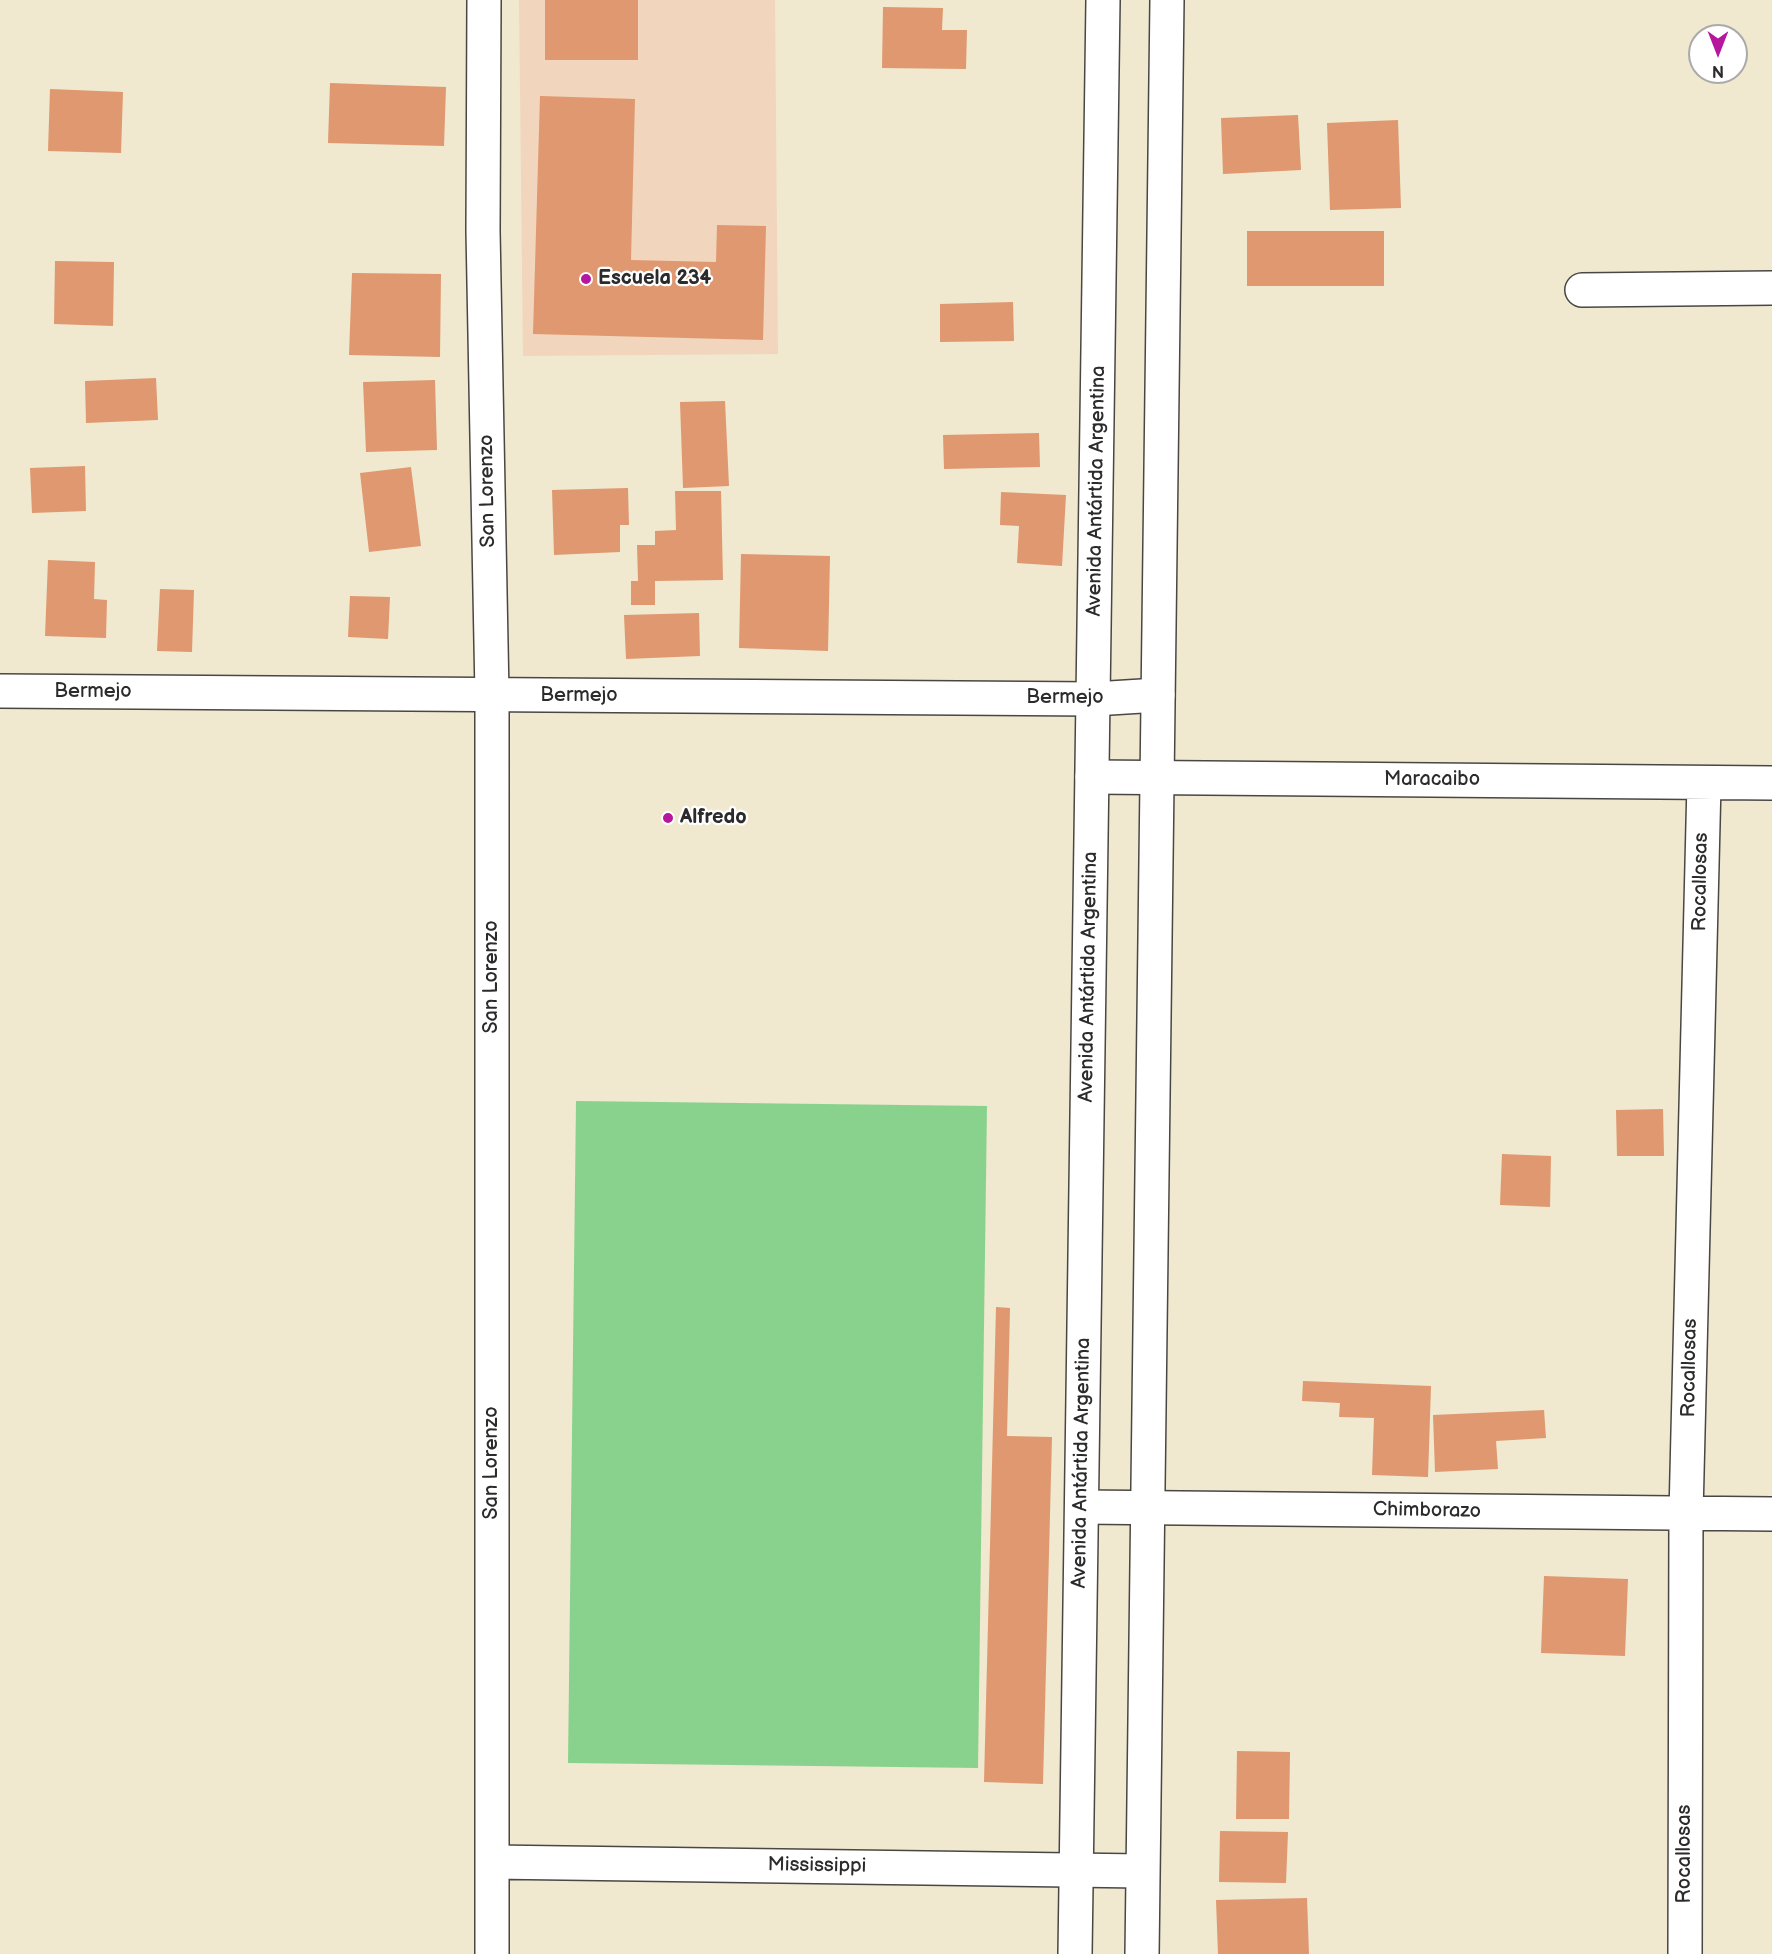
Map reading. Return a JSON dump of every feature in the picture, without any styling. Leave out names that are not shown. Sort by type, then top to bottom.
[{"type":"street","name":"San Lorenzo","points":[[484,0],[483,231],[492,695],[492,1954]]},
{"type":"street","name":"Avenida Antártida Argentina","points":[[1075,1954],[1103,0]]},
{"type":"street","points":[[1142,1954],[1167,0]]},
{"type":"street","points":[[1582,290],[1772,288]]},
{"type":"street","name":"Bermejo","points":[[0,691],[1094,699],[1158,695]]},
{"type":"street","name":"Maracaibo","points":[[1092,777],[1772,783]]},
{"type":"street","name":"Rocallosas","points":[[1685,1954],[1686,1513],[1704,783]]},
{"type":"street","name":"Chimborazo","points":[[1082,1508],[1772,1514]]},
{"type":"street","name":"Mississippi","points":[[492,1862],[1142,1870]]},
{"type":"shaded area","points":[[519,0],[775,0],[778,354],[523,356]]},
{"type":"green space","points":[[576,1101],[987,1106],[978,1768],[568,1763]]},
{"type":"building","points":[[545,0],[638,0],[638,60],[545,60]]},
{"type":"building","points":[[883,7],[943,8],[942,30],[967,30],[966,69],[882,68]]},
{"type":"building","points":[[330,83],[446,87],[444,146],[328,143]]},
{"type":"building","points":[[50,89],[123,92],[121,153],[48,151]]},
{"type":"building","points":[[540,96],[635,99],[631,260],[716,262],[717,225],[766,226],[763,340],[533,334]]},
{"type":"building","points":[[1298,115],[1301,170],[1223,174],[1221,118]]},
{"type":"building","points":[[1398,120],[1401,208],[1330,210],[1327,123]]},
{"type":"building","points":[[1247,231],[1384,231],[1384,286],[1247,286]]},
{"type":"building","points":[[55,261],[114,262],[113,326],[54,324]]},
{"type":"building","points":[[352,273],[441,274],[440,357],[349,355]]},
{"type":"building","points":[[1013,302],[1014,341],[940,342],[940,304]]},
{"type":"building","points":[[156,378],[158,420],[86,423],[85,381]]},
{"type":"building","points":[[435,380],[437,450],[366,452],[363,382]]},
{"type":"building","points":[[725,401],[729,486],[683,488],[680,402]]},
{"type":"building","points":[[1039,433],[1040,467],[944,469],[943,435]]},
{"type":"building","points":[[85,466],[86,511],[32,513],[30,468]]},
{"type":"building","points":[[411,467],[421,546],[369,552],[360,473]]},
{"type":"building","points":[[628,488],[629,525],[620,525],[620,552],[554,555],[552,490]]},
{"type":"building","points":[[675,491],[721,491],[723,580],[655,581],[655,605],[631,605],[631,581],[638,581],[637,545],[655,545],[655,531],[676,530]]},
{"type":"building","points":[[1001,492],[1066,495],[1062,566],[1017,563],[1019,526],[1000,525]]},
{"type":"building","points":[[741,554],[830,556],[828,651],[739,648]]},
{"type":"building","points":[[48,560],[95,562],[94,599],[107,600],[106,638],[45,636]]},
{"type":"building","points":[[160,589],[194,590],[192,652],[157,651]]},
{"type":"building","points":[[350,596],[390,597],[388,639],[348,637]]},
{"type":"building","points":[[699,613],[700,656],[626,659],[624,615]]},
{"type":"building","points":[[1663,1109],[1664,1156],[1617,1156],[1616,1110]]},
{"type":"building","points":[[1502,1154],[1551,1156],[1550,1207],[1500,1205]]},
{"type":"building","points":[[996,1307],[1010,1308],[1007,1436],[1052,1437],[1043,1784],[984,1782]]},
{"type":"building","points":[[1303,1381],[1431,1386],[1428,1477],[1372,1475],[1374,1418],[1339,1417],[1340,1403],[1302,1401]]},
{"type":"building","points":[[1544,1410],[1546,1438],[1496,1441],[1498,1469],[1435,1472],[1433,1415]]},
{"type":"building","points":[[1544,1576],[1628,1579],[1625,1656],[1541,1653]]},
{"type":"building","points":[[1237,1751],[1290,1752],[1289,1819],[1236,1819]]},
{"type":"building","points":[[1220,1831],[1288,1832],[1286,1883],[1219,1882]]},
{"type":"building","points":[[1307,1898],[1309,1954],[1218,1954],[1216,1900]]},
{"type":"place","name":"Escuela 234","points":[[586,279]]},
{"type":"place","name":"Alfredo","points":[[668,818]]}]
